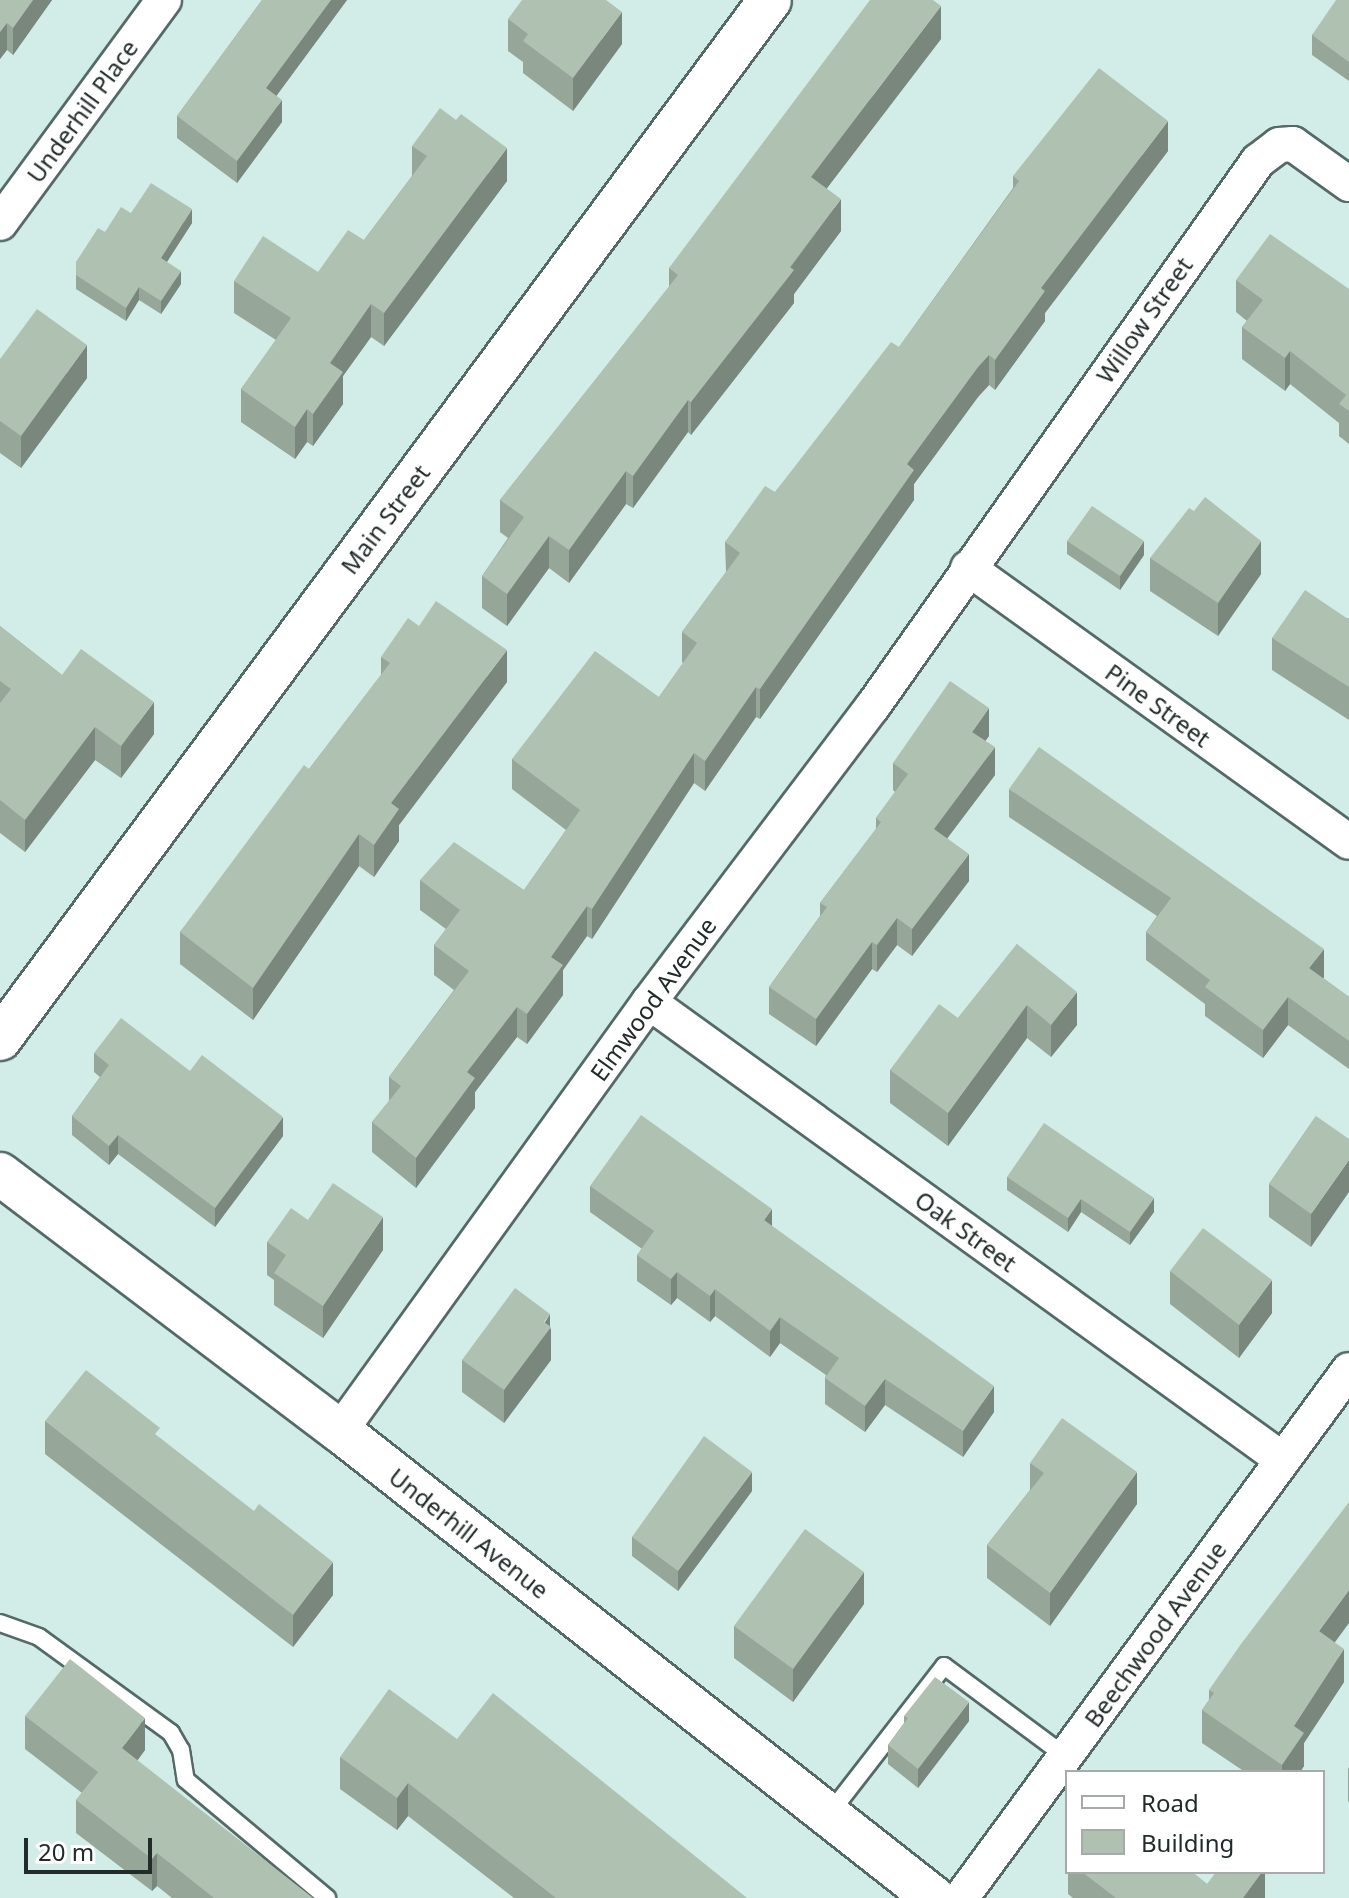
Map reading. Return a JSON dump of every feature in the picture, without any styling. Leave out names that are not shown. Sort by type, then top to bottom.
[{"type":"street","name":"Underhill Place","points":[[0,223],[164,0]]},
{"type":"street","name":"Main Street","points":[[0,1039],[770,0]]},
{"type":"street","name":"Willow Street","points":[[968,568],[1258,161],[1279,145],[1293,144],[1349,184]]},
{"type":"street","name":"Pine Street","points":[[968,568],[1349,842]]},
{"type":"street","name":"Elmwood Avenue","points":[[340,1431],[649,1002],[873,706],[968,568]]},
{"type":"street","name":"Oak Street","points":[[649,1002],[1283,1460]]},
{"type":"street","name":"Underhill Avenue","points":[[0,1174],[340,1431],[934,1898]]},
{"type":"street","name":"Beechwood Avenue","points":[[961,1898],[1349,1370]]},
{"type":"lane","points":[[0,1623],[39,1637],[171,1733],[181,1750],[186,1780],[327,1898]]},
{"type":"lane","points":[[829,1815],[944,1666],[1065,1756]]},
{"type":"building","points":[[0,0],[33,0],[13,28],[7,23],[0,32]]},
{"type":"building","points":[[262,0],[331,0],[266,88],[282,100],[237,161],[177,116]]},
{"type":"building","points":[[522,0],[606,0],[622,12],[573,78],[523,41],[528,34],[508,19]]},
{"type":"building","points":[[870,0],[933,0],[941,6],[811,177],[841,199],[790,267],[794,270],[691,402],[688,400],[633,476],[626,471],[569,550],[549,536],[507,594],[482,576],[524,517],[500,500],[678,275],[669,268]]},
{"type":"building","points":[[1336,0],[1349,0],[1349,62],[1312,35]]},
{"type":"building","points":[[1099,68],[1168,121],[1041,288],[1045,291],[995,360],[989,355],[978,367],[907,464],[914,470],[760,689],[756,687],[705,761],[694,753],[592,909],[587,906],[551,957],[563,965],[527,1014],[517,1007],[467,1072],[475,1078],[416,1158],[372,1122],[401,1086],[389,1077],[469,971],[434,945],[460,910],[420,880],[454,842],[524,890],[580,810],[512,759],[595,651],[659,697],[697,643],[682,632],[740,553],[725,542],[765,486],[775,492],[891,342],[899,347],[1019,181],[1013,176]]},
{"type":"building","points":[[440,108],[456,120],[461,114],[507,148],[384,313],[371,304],[330,363],[343,372],[313,414],[307,409],[295,427],[241,389],[291,318],[234,281],[263,236],[318,272],[348,230],[364,240],[427,156],[412,146]]},
{"type":"building","points":[[151,183],[192,209],[161,258],[181,271],[161,301],[139,287],[126,308],[76,275],[76,262],[98,228],[105,232],[121,207],[131,213]]},
{"type":"building","points":[[1270,234],[1349,289],[1349,411],[1339,404],[1346,395],[1290,351],[1285,358],[1242,327],[1263,300],[1236,280]]},
{"type":"building","points":[[37,309],[87,345],[21,436],[0,421],[0,359]]},
{"type":"building","points":[[1205,497],[1261,541],[1218,603],[1150,558],[1189,508],[1194,511]]},
{"type":"building","points":[[1092,506],[1144,541],[1120,576],[1067,541]]},
{"type":"building","points":[[1305,590],[1349,618],[1349,687],[1272,638]]},
{"type":"building","points":[[436,601],[507,650],[391,803],[399,809],[374,845],[359,834],[253,988],[180,932],[304,765],[309,769],[390,663],[381,657],[408,618],[419,626]]},
{"type":"building","points":[[0,626],[62,675],[81,649],[154,702],[121,746],[95,727],[25,820],[0,800],[0,703],[11,689],[0,681]]},
{"type":"building","points":[[950,681],[989,708],[972,732],[995,747],[934,829],[969,854],[912,929],[897,918],[877,945],[872,942],[816,1019],[769,987],[827,907],[820,903],[881,822],[876,818],[908,774],[893,763]]},
{"type":"building","points":[[1039,747],[1324,949],[1309,968],[1349,997],[1349,1041],[1288,997],[1263,1030],[1205,987],[1210,980],[1146,932],[1171,898],[1009,789]]},
{"type":"building","points":[[1017,944],[1077,992],[1051,1025],[1027,1005],[948,1113],[890,1070],[939,1004],[958,1018]]},
{"type":"building","points":[[121,1018],[190,1071],[202,1055],[283,1117],[215,1208],[118,1135],[109,1146],[72,1116],[109,1065],[94,1053]]},
{"type":"building","points":[[641,1115],[772,1209],[764,1220],[994,1386],[963,1431],[885,1379],[865,1406],[825,1378],[839,1358],[780,1317],[770,1331],[715,1289],[710,1296],[677,1272],[671,1279],[637,1255],[654,1231],[590,1186]]},
{"type":"building","points":[[1316,1116],[1349,1139],[1349,1160],[1311,1214],[1269,1184]]},
{"type":"building","points":[[1044,1123],[1154,1198],[1130,1232],[1081,1199],[1068,1218],[1007,1177]]},
{"type":"building","points":[[333,1183],[383,1217],[323,1306],[274,1273],[286,1255],[267,1242],[291,1208],[308,1220]]},
{"type":"building","points":[[1203,1228],[1272,1280],[1239,1325],[1170,1271]]},
{"type":"building","points":[[515,1288],[550,1314],[544,1322],[551,1327],[504,1390],[462,1360]]},
{"type":"building","points":[[86,1370],[160,1428],[155,1434],[254,1511],[259,1504],[333,1562],[293,1615],[45,1421]]},
{"type":"building","points":[[1062,1418],[1137,1472],[1050,1593],[987,1545],[1044,1473],[1030,1463]]},
{"type":"building","points":[[704,1436],[752,1472],[678,1571],[632,1537]]},
{"type":"building","points":[[1349,1502],[1349,1590],[1319,1631],[1344,1649],[1294,1726],[1304,1733],[1282,1765],[1202,1710],[1214,1693],[1209,1690],[1241,1644]]},
{"type":"building","points":[[805,1529],[864,1572],[793,1669],[734,1626]]},
{"type":"building","points":[[70,1659],[145,1718],[122,1748],[313,1898],[214,1898],[157,1853],[152,1859],[76,1800],[98,1772],[25,1716]]},
{"type":"building","points":[[935,1677],[969,1702],[918,1769],[888,1745],[908,1718],[904,1716]]},
{"type":"building","points":[[389,1689],[457,1739],[493,1693],[747,1898],[556,1898],[408,1783],[397,1798],[340,1757]]},
{"type":"building","points":[[1085,1874],[1194,1874],[1207,1884],[1214,1874],[1261,1874],[1243,1898],[1116,1898]]}]
